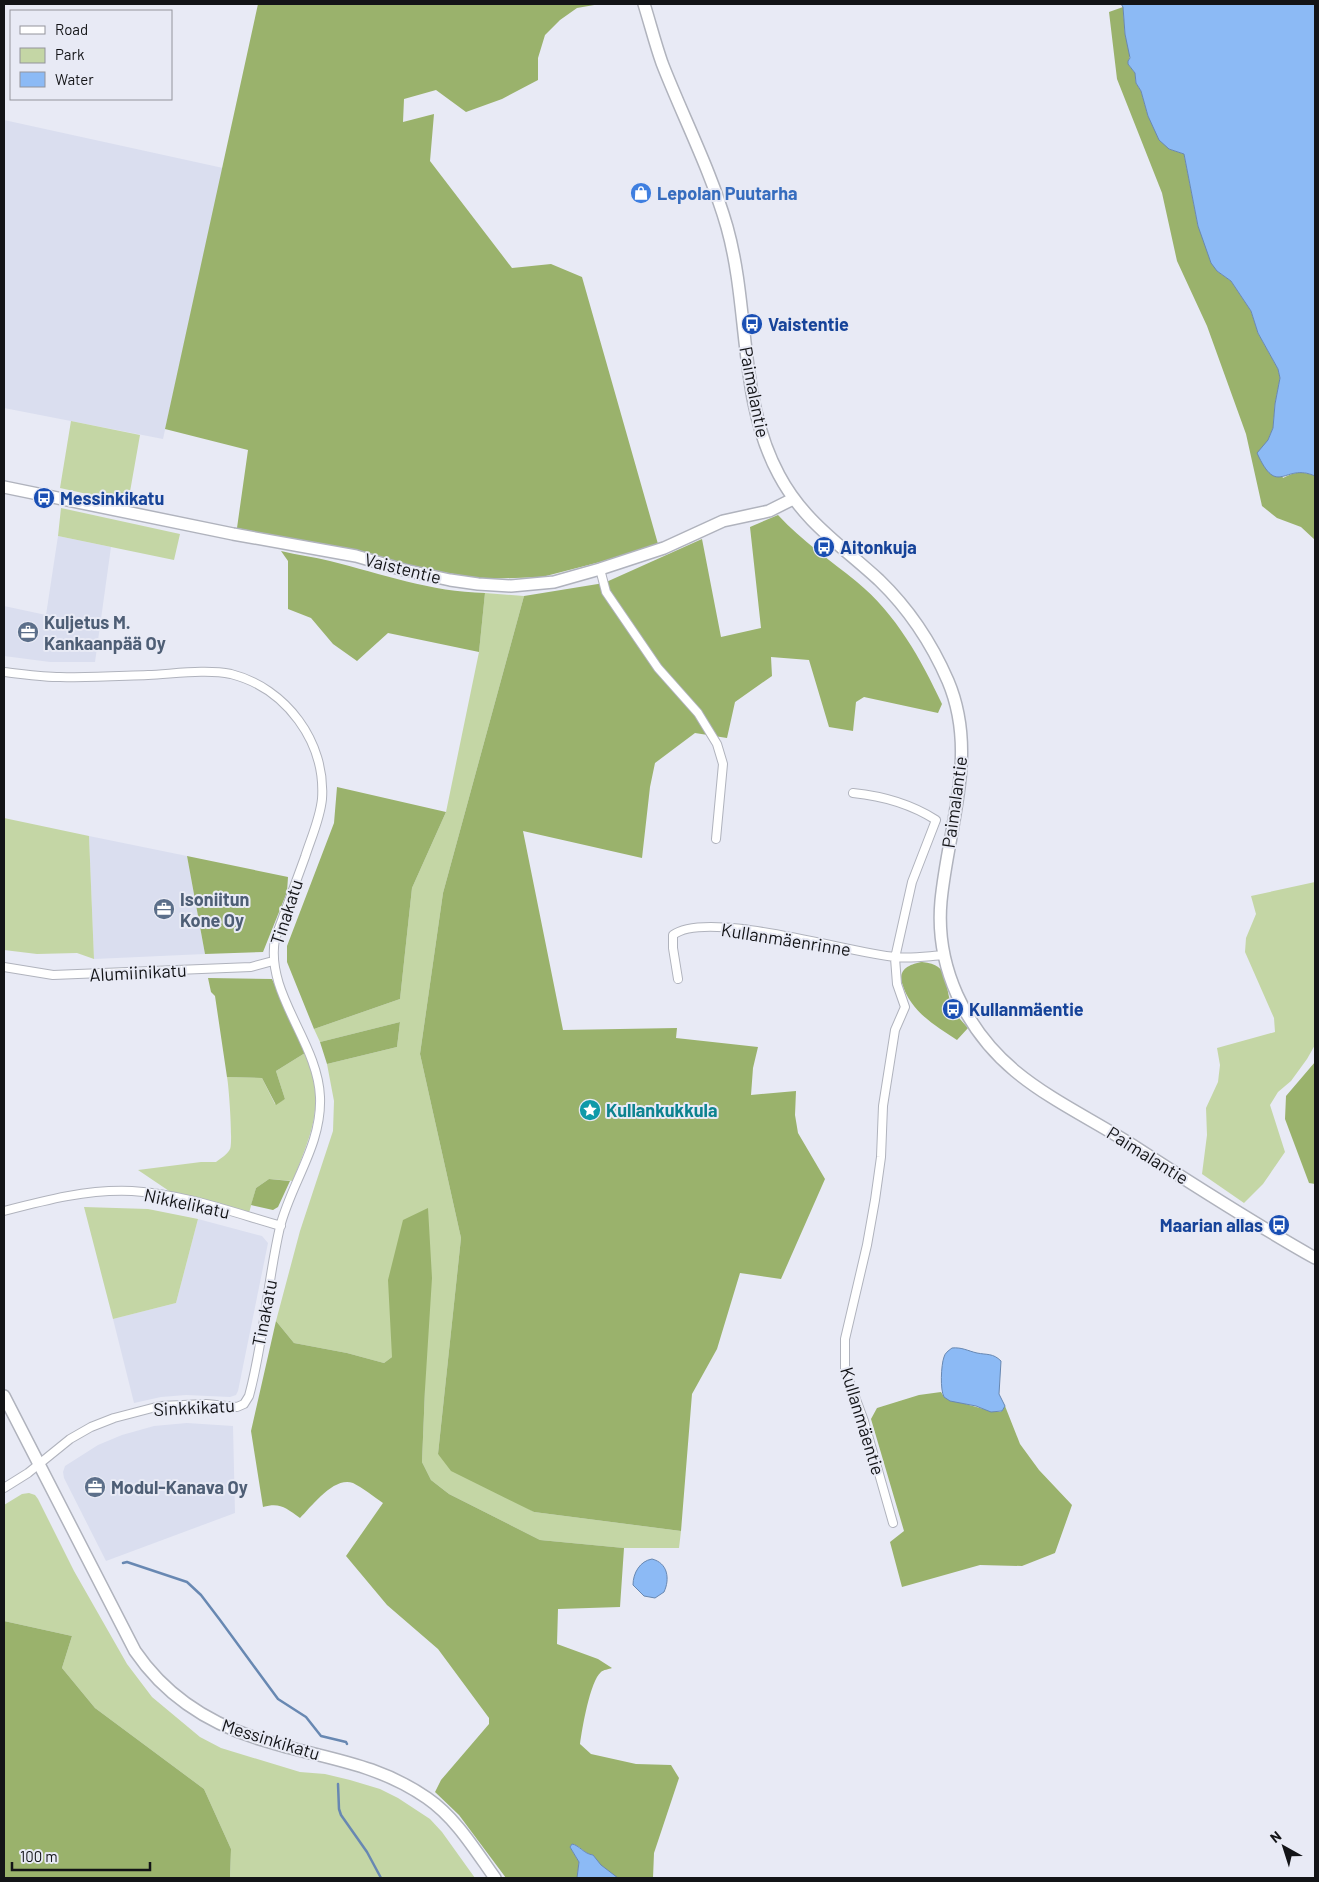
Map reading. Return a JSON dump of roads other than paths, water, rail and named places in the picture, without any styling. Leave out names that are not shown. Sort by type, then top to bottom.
[{"type":"street","name":"Paimalantie","points":[[644,4],[662,62],[709,176],[727,226],[737,276],[755,410],[768,453],[793,498],[825,535],[880,582],[903,607],[932,649],[954,696],[961,730],[962,761],[959,794],[940,905],[940,927],[944,955],[952,986],[964,1011],[985,1040],[1013,1069],[1035,1086],[1256,1224],[1315,1258]]},
{"type":"street","name":"Vaistentie","points":[[4,487],[233,534],[356,556],[404,570],[478,584],[511,586],[547,582],[600,568],[664,548],[723,521],[769,510],[793,498]]},
{"type":"street","points":[[600,568],[606,592],[658,668],[698,713],[717,744],[723,764],[716,839]]},
{"type":"street","name":"Tinakatu","points":[[4,672],[60,677],[216,672],[242,678],[254,683],[287,706],[303,726],[315,751],[322,775],[322,800],[316,825],[275,939],[273,961],[279,984],[313,1061],[319,1080],[319,1118],[315,1138],[281,1226],[250,1392],[244,1404]]},
{"type":"street","name":"Kullanmäentie","points":[[853,793],[892,800],[919,809],[936,820],[912,882],[895,958],[898,984],[905,1007],[895,1030],[884,1106],[875,1200],[867,1245],[846,1330],[844,1355],[845,1370],[864,1422],[893,1523]]},
{"type":"street","name":"Kullanmäenrinne","points":[[678,979],[673,935],[678,931],[693,927],[739,928],[895,958],[944,955]]},
{"type":"street","name":"Alumiinikatu","points":[[4,967],[53,975],[251,966],[273,961]]},
{"type":"street","name":"Nikkelikatu","points":[[4,1211],[81,1194],[131,1191],[177,1197],[281,1226]]},
{"type":"street","name":"Messinkikatu","points":[[4,1396],[135,1651],[148,1669],[163,1684],[201,1714],[241,1733],[267,1742],[362,1765],[384,1773],[405,1784],[443,1811],[466,1838],[495,1878]]},
{"type":"street","name":"Sinkkikatu","points":[[4,1488],[39,1464],[70,1439],[91,1428],[137,1411],[160,1406],[184,1404],[229,1407],[244,1404]]},
{"type":"water","points":[[1121,4],[1315,4],[1315,476],[1296,473],[1276,477],[1264,467],[1257,453],[1268,440],[1273,428],[1280,378],[1278,369],[1258,333],[1251,311],[1231,281],[1217,271],[1211,263],[1198,226],[1184,154],[1169,149],[1159,140],[1148,116],[1141,91],[1136,83],[1135,73],[1128,64],[1130,58]]},
{"type":"water","points":[[952,1348],[993,1355],[1001,1361],[999,1394],[1005,1406],[1002,1411],[991,1412],[976,1406],[950,1401],[944,1397],[941,1383],[942,1366],[945,1354]]},
{"type":"water","points":[[652,1559],[661,1564],[667,1577],[664,1592],[655,1598],[644,1596],[633,1585],[634,1576],[638,1568],[644,1562]]},
{"type":"water","points":[[572,1844],[593,1855],[601,1865],[618,1878],[577,1878],[579,1862],[570,1847]]},
{"type":"waterway","points":[[123,1563],[127,1562],[187,1582],[201,1595],[278,1699],[306,1717],[321,1736],[346,1742],[347,1744]]},
{"type":"waterway","points":[[338,1784],[341,1815],[367,1852],[381,1878]]},
{"type":"place","name":"Lepolan Puutarha","points":[[641,193]]},
{"type":"place","name":"Vaistentie","points":[[752,324]]},
{"type":"place","name":"Messinkikatu","points":[[44,498]]},
{"type":"place","name":"Aitonkuja","points":[[824,547]]},
{"type":"place","name":"Kuljetus M. Kankaanpää Oy","points":[[28,632]]},
{"type":"place","name":"Isoniitun Kone Oy","points":[[164,909]]},
{"type":"place","name":"Kullanmäentie","points":[[953,1009]]},
{"type":"place","name":"Kullankukkula","points":[[590,1110]]},
{"type":"place","name":"Maarian allas","points":[[1279,1225]]},
{"type":"place","name":"Modul-Kanava Oy","points":[[95,1487]]}]
